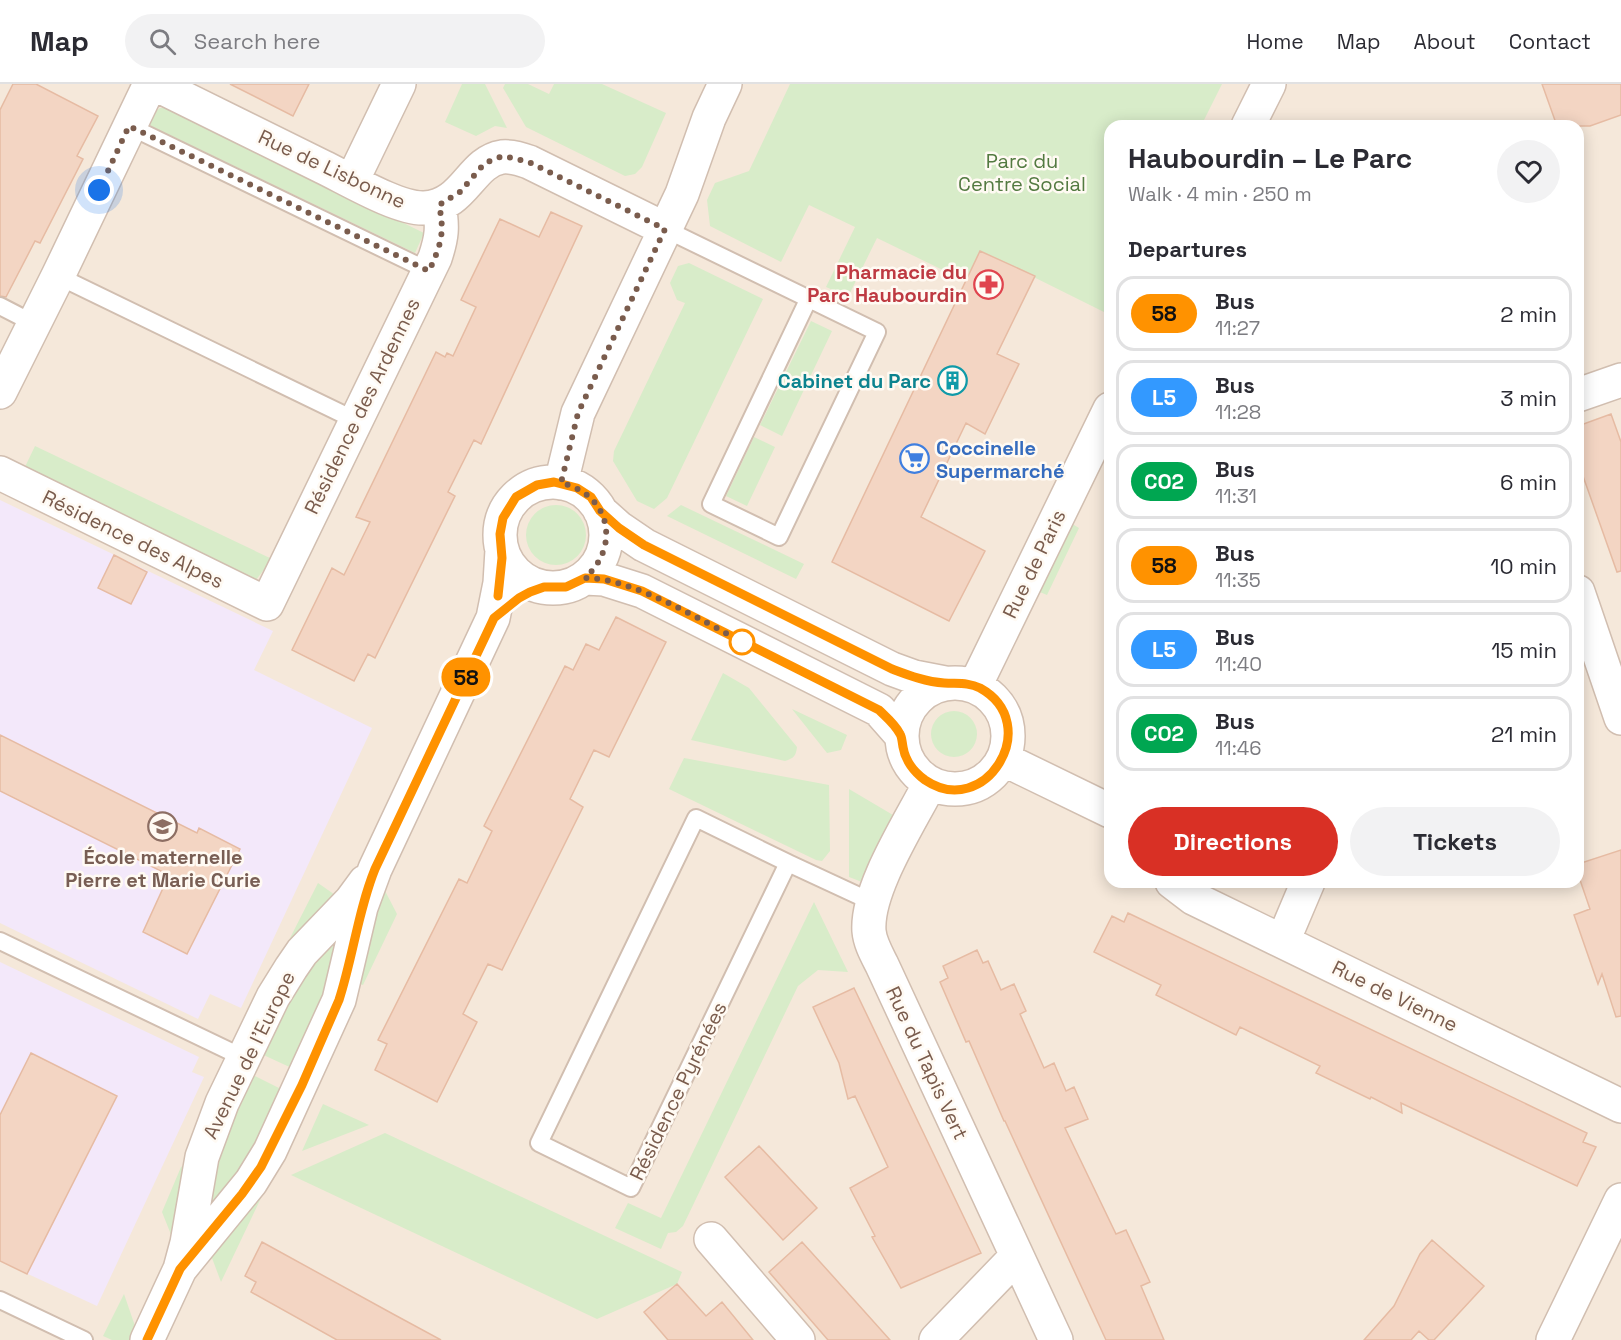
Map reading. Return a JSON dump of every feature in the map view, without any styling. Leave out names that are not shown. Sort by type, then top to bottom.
[{"type":"street","points":[[0,392],[150,84]]},
{"type":"street","name":"Rue de Lisbonne","points":[[155,84],[192,92],[352,181],[409,206],[424,208],[439,205]]},
{"type":"street","points":[[352,181],[399,84]]},
{"type":"street","points":[[725,84],[706,126],[688,179],[578,413],[561,483],[584,492],[619,528],[644,545],[892,669],[914,677],[960,685],[993,698],[1000,706],[1006,721],[1008,738],[1003,759],[989,777],[969,787],[946,788],[930,783],[916,772],[904,752],[901,735],[904,718],[916,699],[929,689],[960,685]]},
{"type":"street","points":[[1251,120],[1269,84]]},
{"type":"street","points":[[439,205],[460,192],[484,164],[504,156],[529,162],[665,229]]},
{"type":"street","name":"Résidence des Ardennes","points":[[267,604],[429,271],[441,241],[443,225],[439,205]]},
{"type":"street","points":[[1584,393],[1621,380]]},
{"type":"street","name":"Rue de Paris","points":[[960,685],[1104,420]]},
{"type":"street","name":"Résidence des Alpes","points":[[0,473],[267,604]]},
{"type":"street","name":"Avenue de l'Europe","points":[[180,1269],[251,1182],[270,1151],[339,1000],[362,908],[375,869],[494,618],[502,550],[501,526],[511,503],[530,488],[545,483],[561,483]]},
{"type":"street","points":[[585,578],[597,566],[606,543],[606,526],[600,511]]},
{"type":"street","points":[[502,550],[508,564],[524,579],[544,587]]},
{"type":"street","points":[[585,578],[604,579],[642,591],[879,710],[901,735]]},
{"type":"street","name":"Avenue de l'Europe","points":[[494,618],[519,598],[544,587],[566,587],[585,578]]},
{"type":"street","points":[[1584,612],[1601,669],[1621,718]]},
{"type":"street","points":[[1003,759],[1104,809]]},
{"type":"street","name":"Rue du Tapis Vert","points":[[930,783],[882,876],[872,902],[869,933],[1056,1340]]},
{"type":"street","name":"Avenue de l'Europe","points":[[147,1340],[180,1269],[207,1140],[222,1103],[273,997],[302,952],[351,901],[375,869]]},
{"type":"street","name":"Rue de Vienne","points":[[1180,888],[1193,898],[1621,1106]]},
{"type":"street","points":[[1283,942],[1306,888]]},
{"type":"street","points":[[1587,1090],[1621,1076]]},
{"type":"street","points":[[1554,1340],[1621,1200]]},
{"type":"street","points":[[711,1239],[798,1340]]},
{"type":"street","points":[[936,1340],[1017,1256]]},
{"type":"lane","points":[[129,126],[429,271]]},
{"type":"lane","points":[[665,229],[877,332],[779,537],[711,504],[808,300]]},
{"type":"lane","points":[[58,276],[355,420]]},
{"type":"lane","points":[[0,306],[33,323]]},
{"type":"lane","name":"Résidence Pyrénées","points":[[696,818],[788,863],[631,1188],[539,1143],[696,818]]},
{"type":"lane","points":[[788,863],[872,902]]},
{"type":"lane","points":[[0,941],[244,1058]]},
{"type":"lane","points":[[0,1300],[84,1340]]},
{"type":"shaded area","points":[[0,84],[1621,84],[1621,1340],[0,1340]]},
{"type":"shaded area","name":"École maternelle Pierre et Marie Curie","points":[[0,500],[273,631],[254,670],[372,728],[241,1008],[210,994],[198,1019],[0,923]]},
{"type":"shaded area","points":[[0,962],[199,1057],[192,1072],[204,1077],[97,1306],[0,1261]]},
{"type":"green space","points":[[462,84],[485,84],[507,128],[495,126],[476,136],[445,122]]},
{"type":"green space","points":[[505,84],[528,84],[549,94],[554,84],[602,84],[666,113],[642,167],[635,174],[625,176],[526,127],[503,88]]},
{"type":"green space","name":"Parc du Centre Social","points":[[790,84],[1222,84],[1204,120],[1104,120],[1104,312],[981,251],[969,274],[949,273],[877,238],[848,297],[826,287],[855,227],[809,205],[781,262],[710,226],[707,200],[715,183],[749,171]]},
{"type":"green space","points":[[160,108],[169,108],[424,233],[415,253],[147,124],[152,114]]},
{"type":"green space","points":[[689,263],[763,299],[667,498],[654,509],[637,501],[613,461],[614,451],[685,303],[677,300],[670,283],[678,266]]},
{"type":"green space","points":[[811,321],[832,331],[782,436],[760,425]]},
{"type":"green space","points":[[754,437],[775,447],[747,506],[726,496]]},
{"type":"green space","points":[[35,446],[272,559],[256,580],[24,469]]},
{"type":"green space","points":[[556,505],[573,510],[581,518],[586,535],[581,552],[573,560],[556,565],[539,560],[531,552],[526,535],[531,518],[539,510]]},
{"type":"green space","points":[[681,505],[804,564],[796,579],[667,516]]},
{"type":"green space","points":[[1069,522],[1079,528],[1047,595],[1035,590]]},
{"type":"green space","points":[[723,673],[749,688],[797,747],[792,758],[785,761],[691,740]]},
{"type":"green space","points":[[792,709],[847,735],[841,750],[827,753]]},
{"type":"green space","points":[[959,711],[971,717],[976,725],[976,743],[971,751],[963,756],[949,757],[941,754],[934,747],[931,729],[934,721],[941,714]]},
{"type":"green space","points":[[684,758],[829,785],[830,851],[822,861],[816,860],[669,789]]},
{"type":"green space","points":[[849,789],[893,815],[862,882],[849,877]]},
{"type":"green space","points":[[318,883],[338,897],[295,946],[287,944]]},
{"type":"green space","points":[[382,885],[397,914],[363,985],[357,983]]},
{"type":"green space","points":[[814,902],[848,972],[818,970],[798,986],[683,1226],[676,1232],[668,1233],[661,1249],[615,1228],[628,1203],[661,1218]]},
{"type":"green space","points":[[332,939],[337,941],[341,956],[296,1070],[257,1052],[287,992]]},
{"type":"green space","points":[[247,1072],[285,1091],[257,1150],[212,1204],[207,1201],[211,1159]]},
{"type":"green space","points":[[323,1104],[369,1125],[302,1151]]},
{"type":"green space","points":[[385,1133],[682,1272],[677,1284],[597,1319],[291,1175]]},
{"type":"green space","points":[[191,1160],[174,1242],[162,1212],[181,1167]]},
{"type":"green space","points":[[252,1193],[261,1198],[221,1282],[209,1250]]},
{"type":"green space","points":[[124,1294],[135,1326],[129,1340],[112,1340],[103,1336]]},
{"type":"building","points":[[13,84],[36,84],[98,116],[77,156],[83,159],[40,243],[35,241],[6,297],[0,296],[0,110]]},
{"type":"building","points":[[230,84],[309,84],[293,116]]},
{"type":"building","points":[[1542,84],[1621,84],[1621,115],[1590,126],[1584,126],[1584,120],[1555,120]]},
{"type":"building","points":[[551,212],[582,226],[481,444],[474,440],[448,492],[455,496],[375,658],[368,654],[354,681],[292,650],[332,568],[344,575],[370,522],[356,517],[436,352],[445,357],[447,353],[453,356],[476,307],[461,300],[500,219],[539,237]]},
{"type":"building","points":[[980,251],[1035,276],[997,354],[1019,364],[985,434],[966,423],[921,517],[985,551],[949,621],[832,562]]},
{"type":"building","points":[[1611,414],[1621,442],[1621,571],[1617,572],[1584,479],[1584,424]]},
{"type":"building","points":[[114,555],[147,572],[131,604],[98,588]]},
{"type":"building","points":[[616,617],[666,642],[609,757],[594,750],[570,799],[583,807],[502,970],[488,964],[463,1014],[477,1022],[437,1102],[375,1070],[387,1044],[378,1040],[459,879],[467,883],[492,831],[484,826],[565,666],[573,670],[586,644],[599,650]]},
{"type":"building","points":[[0,735],[197,833],[199,828],[240,849],[187,954],[143,932],[169,875],[0,791]]},
{"type":"building","points":[[1621,850],[1621,1016],[1616,1017],[1602,974],[1598,984],[1574,915],[1590,909],[1583,888],[1584,862]]},
{"type":"building","points":[[1128,913],[1587,1133],[1583,1142],[1596,1147],[1577,1186],[1401,1103],[1402,1113],[1371,1097],[1370,1099],[1316,1073],[1320,1066],[1240,1027],[1236,1035],[1156,995],[1161,985],[1094,952],[1112,916],[1124,922]]},
{"type":"building","points":[[977,950],[983,963],[988,961],[1001,990],[1014,984],[1026,1011],[1020,1014],[1044,1068],[1054,1063],[1066,1091],[1074,1087],[1088,1119],[1065,1128],[1116,1234],[1126,1230],[1150,1282],[1141,1286],[1164,1340],[1106,1340],[940,982],[948,978],[943,966]]},
{"type":"building","points":[[854,988],[981,1253],[901,1288],[872,1237],[875,1236],[850,1188],[888,1167],[855,1096],[848,1099],[839,1063],[813,1007]]},
{"type":"building","points":[[31,1053],[117,1096],[27,1274],[0,1261],[0,1115]]},
{"type":"building","points":[[759,1146],[817,1208],[783,1240],[725,1177]]},
{"type":"building","points":[[1432,1240],[1484,1286],[1434,1340],[1429,1340],[1419,1331],[1411,1340],[1364,1340],[1394,1306],[1420,1254]]},
{"type":"building","points":[[262,1242],[441,1340],[337,1340],[251,1292],[256,1282],[245,1276]]},
{"type":"building","points":[[802,1242],[890,1340],[828,1340],[769,1272]]},
{"type":"building","points":[[677,1284],[706,1316],[722,1302],[753,1340],[668,1340],[644,1312]]},
{"type":"bus line","name":"58","points":[[147,1340],[180,1269],[251,1182],[270,1151],[339,1000],[368,886],[375,869],[494,618],[519,598],[544,587],[566,587],[585,578],[604,579],[642,591],[879,710],[901,735],[904,752],[912,768],[925,780],[935,785],[958,789],[980,783],[997,769],[1005,754],[1008,744],[1006,721],[1000,706],[980,688],[960,682],[945,683],[914,677],[892,669],[644,545],[619,528],[600,511],[591,497],[570,485],[554,482],[537,485],[522,492],[506,510],[501,526],[502,558],[498,596]]},
{"type":"place","name":"Pharmacie du Parc Haubourdin","points":[[988,284]]},
{"type":"place","name":"Cabinet du Parc","points":[[952,381]]},
{"type":"place","name":"Coccinelle Supermarché","points":[[915,459]]},
{"type":"place","name":"École maternelle Pierre et Marie Curie","points":[[163,826]]},
{"type":"route","points":[[99,190],[129,126],[429,271],[441,241],[443,225],[439,205],[460,192],[484,164],[504,156],[529,162],[665,229],[578,413],[561,483],[577,488],[591,497],[604,518],[606,526],[604,551],[597,566],[585,578],[604,579],[642,591],[746,644],[742,642]]}]
